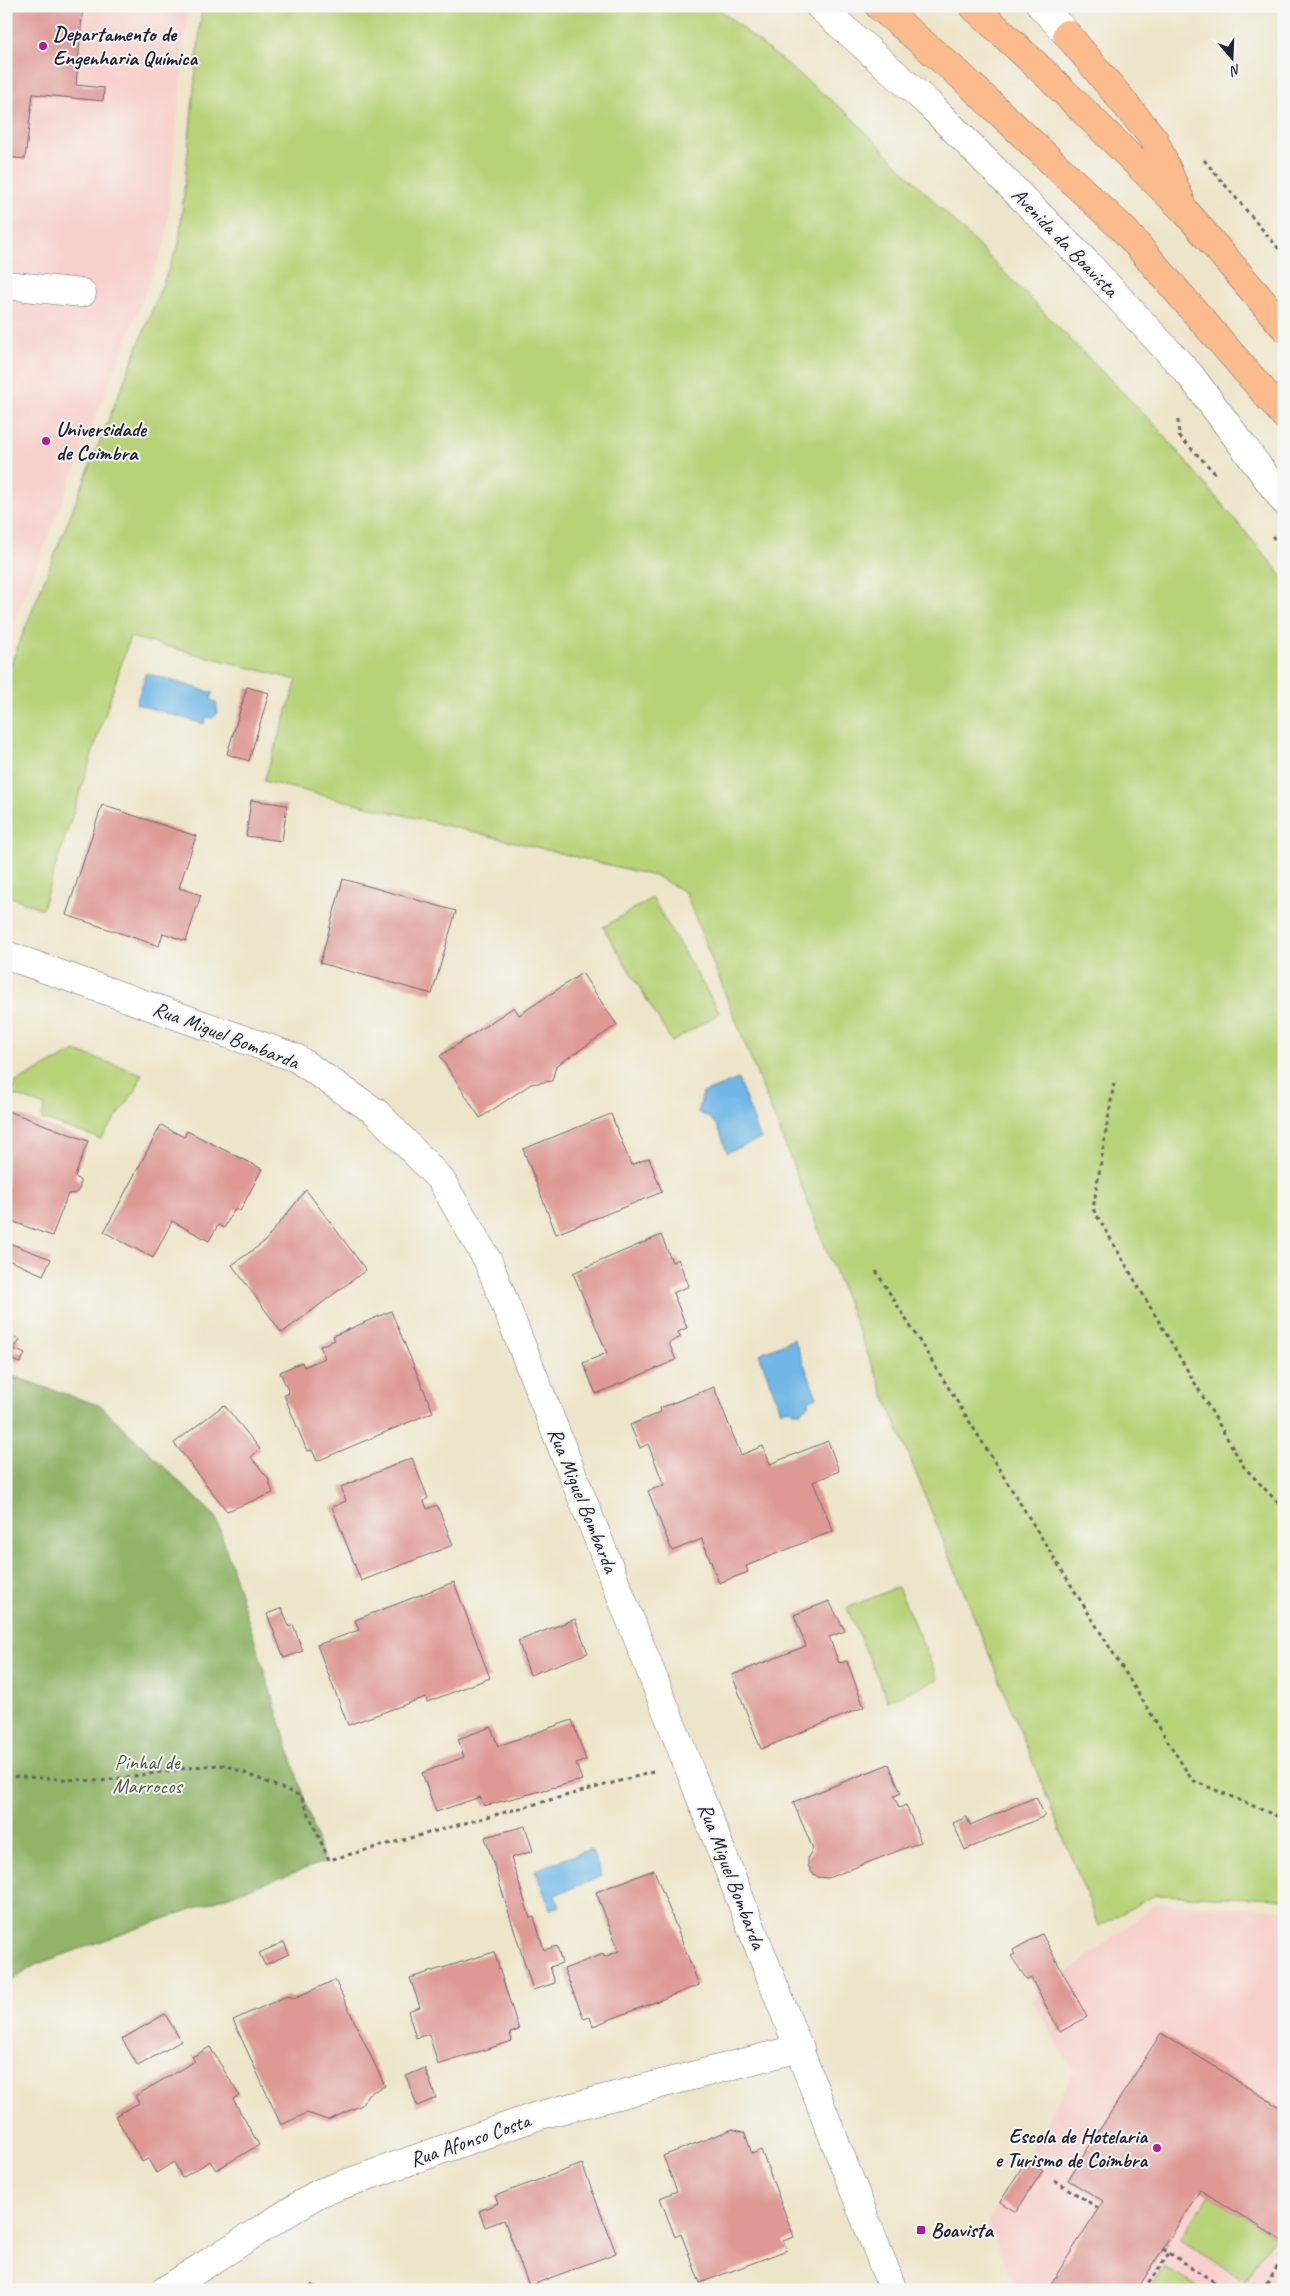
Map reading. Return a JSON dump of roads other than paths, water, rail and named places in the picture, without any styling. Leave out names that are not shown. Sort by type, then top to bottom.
[{"type":"highway","points":[[879,6],[960,76],[1125,231],[1284,414]]},
{"type":"highway","points":[[973,6],[1050,78],[1186,212],[1284,327]]},
{"type":"highway","points":[[1067,34],[1154,139],[1186,212]]},
{"type":"street","name":"Avenida da Boavista","points":[[819,6],[929,104],[1085,261],[1192,376],[1284,501]]},
{"type":"street","points":[[1041,6],[1067,34]]},
{"type":"street","points":[[6,286],[82,293]]},
{"type":"street","name":"Rua Miguel Bombarda","points":[[6,956],[296,1058],[377,1113],[441,1180],[488,1261],[688,1763],[893,2290]]},
{"type":"street","name":"Rua Afonso Costa","points":[[165,2290],[319,2193],[538,2116],[800,2048]]},
{"type":"water","points":[[146,673],[213,693],[211,700],[216,702],[218,713],[212,718],[206,717],[204,724],[136,704]]},
{"type":"water","points":[[738,1079],[761,1139],[727,1152],[715,1123],[698,1113],[703,1093]]},
{"type":"water","points":[[794,1339],[817,1397],[809,1400],[808,1405],[802,1412],[794,1412],[789,1409],[781,1411],[759,1354]]},
{"type":"water","points":[[591,1849],[602,1876],[555,1895],[559,1906],[550,1909],[535,1870]]},
{"type":"place","name":"Departamento de Engenharia Química","points":[[43,46]]},
{"type":"place","name":"Universidade de Coimbra","points":[[46,441]]},
{"type":"place","name":"Escola de Hotelaria e Turismo de Coimbra","points":[[1157,2148]]},
{"type":"place","name":"Boavista","points":[[921,2230]]},
{"type":"park label","name":"Pinhal de Marrocos","points":[[147,1774]]}]
